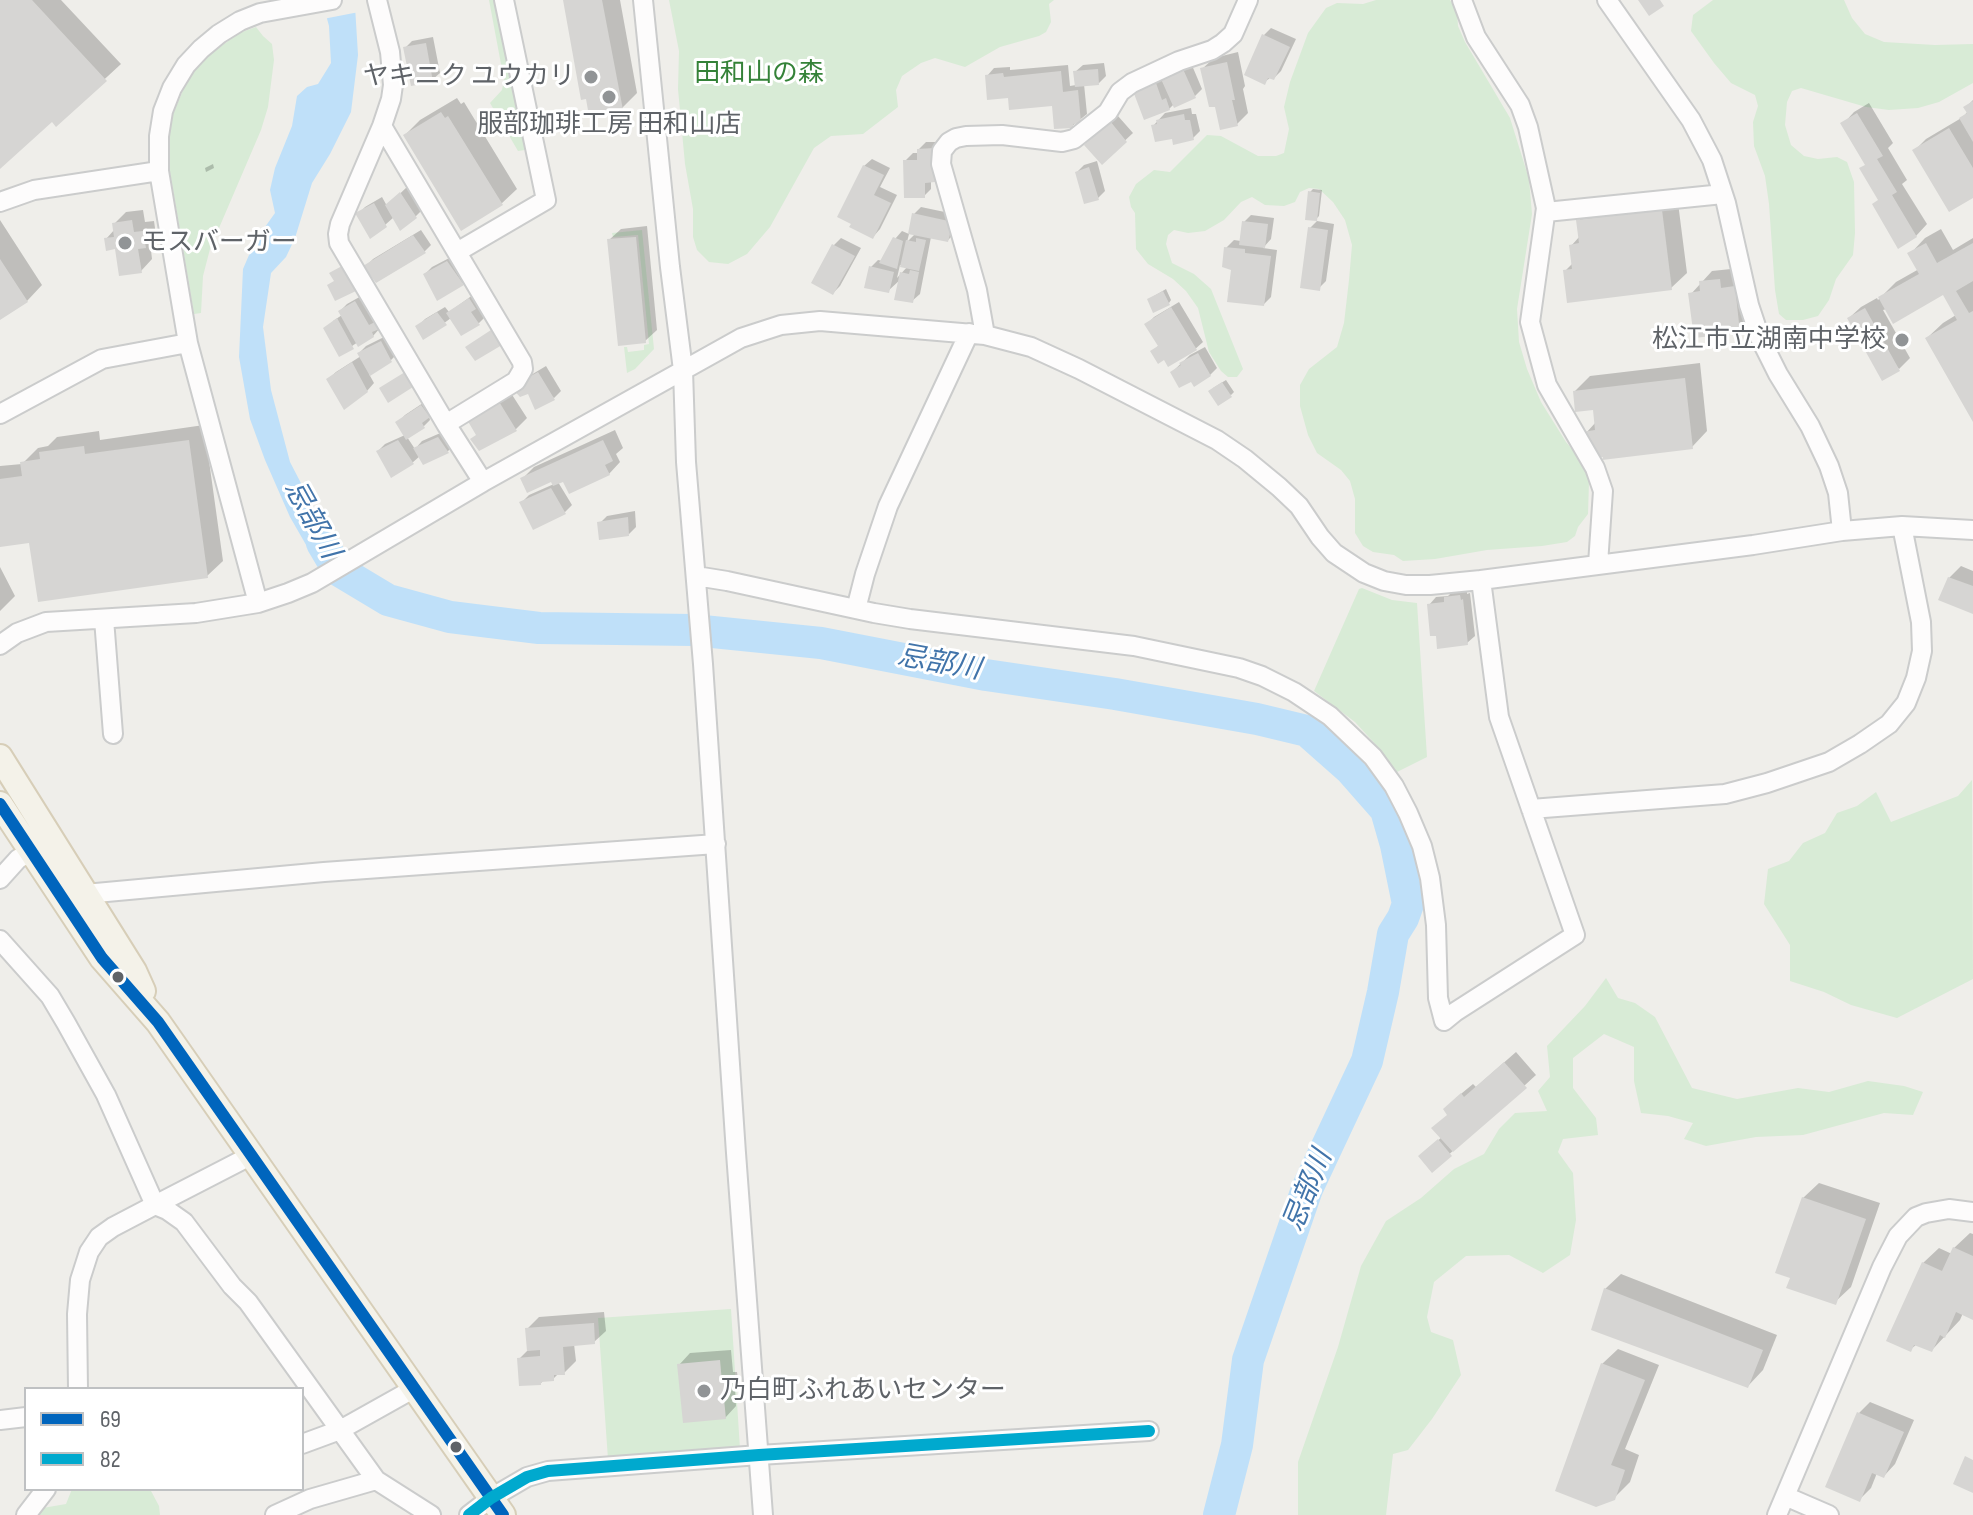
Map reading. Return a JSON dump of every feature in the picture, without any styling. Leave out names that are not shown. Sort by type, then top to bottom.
[{"type":"main road","points":[[0,757],[134,971],[158,1022]]},
{"type":"main road","points":[[0,804],[102,958],[158,1022],[497,1507]]},
{"type":"street","points":[[258,603],[188,343],[159,171],[159,136],[163,111],[172,88],[186,65],[219,34],[268,7],[332,0]]},
{"type":"street","points":[[377,0],[390,52],[391,99],[340,224],[339,243],[483,482]]},
{"type":"street","points":[[457,252],[546,200],[504,0]]},
{"type":"street","points":[[643,0],[683,370],[686,462],[763,1515]]},
{"type":"street","points":[[856,609],[888,506],[977,334],[977,290],[941,164],[942,151],[949,142],[966,136],[1002,135],[1062,142],[1074,139],[1108,112],[1120,92],[1132,83],[1223,43],[1233,34],[1248,0]]},
{"type":"street","points":[[1462,0],[1476,37],[1520,105],[1528,127],[1546,212],[1530,322],[1547,385],[1595,468],[1603,491],[1598,564]]},
{"type":"street","points":[[1607,0],[1691,120],[1712,160],[1760,338],[1829,466],[1838,493],[1842,531]]},
{"type":"street","points":[[382,126],[522,362],[523,369],[516,381],[446,424]]},
{"type":"street","points":[[0,202],[34,190],[159,171]]},
{"type":"street","points":[[1546,212],[1723,194]]},
{"type":"street","points":[[0,645],[17,633],[46,622],[196,613],[258,603],[312,583],[483,482],[741,338],[781,325],[820,321],[977,334],[1031,347],[1217,440],[1245,459],[1299,506],[1334,553],[1364,573],[1406,585],[1481,580],[1842,531],[1902,526],[1973,530]]},
{"type":"street","points":[[0,414],[102,359],[188,343]]},
{"type":"street","points":[[1531,809],[1725,794],[1829,762],[1889,724],[1906,703],[1922,651],[1921,622],[1902,526]]},
{"type":"street","points":[[696,579],[727,581],[856,609],[955,625],[1134,646],[1239,668],[1294,692],[1330,716],[1373,757],[1394,786],[1408,813],[1422,846],[1430,878],[1436,925],[1438,998],[1444,1021],[1575,935],[1497,706],[1481,580]]},
{"type":"street","points":[[104,619],[113,734]]},
{"type":"street","points":[[85,894],[324,872],[716,844]]},
{"type":"street","points":[[0,879],[18,859],[31,851]]},
{"type":"street","points":[[0,940],[50,996],[66,1023],[106,1095],[155,1205],[184,1222],[232,1286],[248,1302],[376,1480],[431,1515]]},
{"type":"street","points":[[78,1387],[80,1280],[89,1252],[99,1237],[252,1155]]},
{"type":"street","points":[[1777,1515],[1898,1236],[1916,1217],[1926,1213],[1949,1209],[1973,1212]]},
{"type":"street","points":[[304,1443],[340,1430],[415,1388]]},
{"type":"street","points":[[0,1420],[24,1417]]},
{"type":"street","points":[[469,1515],[497,1507],[527,1477],[548,1471],[1149,1431]]},
{"type":"street","points":[[275,1515],[310,1499],[376,1480]]},
{"type":"street","points":[[26,1515],[44,1491]]},
{"type":"street","points":[[1785,1496],[1829,1515]]},
{"type":"green space","points":[[489,0],[495,0],[525,150],[518,151],[490,103],[502,90],[504,80]]},
{"type":"green space","name":"田和山の森","points":[[669,0],[1054,0],[1049,4],[1051,22],[1046,32],[1039,36],[1000,47],[965,67],[935,58],[902,76],[896,90],[898,107],[863,134],[831,136],[814,148],[770,227],[747,254],[728,264],[709,262],[697,250],[693,237],[693,209],[678,89],[679,51]]},
{"type":"green space","points":[[1376,0],[1450,0],[1457,11],[1458,26],[1465,42],[1510,118],[1529,179],[1532,214],[1517,309],[1519,342],[1541,402],[1566,442],[1583,462],[1589,482],[1588,514],[1575,536],[1567,542],[1403,561],[1394,555],[1373,552],[1363,546],[1355,533],[1355,499],[1350,481],[1341,470],[1317,453],[1300,406],[1300,385],[1309,369],[1337,347],[1344,323],[1349,280],[1352,245],[1345,220],[1319,189],[1309,188],[1300,192],[1295,202],[1284,206],[1265,205],[1252,197],[1205,231],[1188,233],[1174,230],[1168,235],[1166,244],[1172,263],[1194,274],[1211,289],[1243,369],[1237,377],[1228,377],[1221,371],[1209,352],[1198,308],[1186,291],[1148,264],[1136,249],[1135,213],[1129,197],[1136,184],[1154,170],[1170,172],[1207,135],[1221,136],[1258,156],[1284,153],[1289,129],[1284,107],[1308,33],[1326,8],[1337,3],[1363,4]]},
{"type":"green space","points":[[1713,0],[1844,0],[1852,18],[1865,34],[1884,42],[1973,44],[1973,83],[1939,102],[1918,108],[1889,110],[1866,107],[1801,88],[1792,91],[1787,102],[1785,125],[1791,145],[1804,156],[1818,159],[1837,157],[1847,162],[1854,182],[1853,255],[1836,279],[1829,300],[1818,316],[1786,320],[1779,314],[1765,176],[1754,146],[1753,122],[1758,106],[1755,95],[1731,83],[1691,31],[1693,15]]},
{"type":"green space","points":[[256,27],[272,44],[274,60],[268,107],[210,249],[203,276],[201,313],[194,314],[169,166],[172,116],[188,79],[205,58],[239,33]]},
{"type":"green space","points":[[642,230],[654,349],[627,373],[624,347],[628,352],[644,350],[644,345],[649,344],[638,235],[613,237],[612,233]]},
{"type":"green space","points":[[1362,588],[1392,600],[1417,603],[1427,757],[1397,772],[1355,722],[1314,691]]},
{"type":"green space","points":[[1972,780],[1973,979],[1897,1018],[1851,1005],[1790,981],[1790,945],[1764,904],[1768,869],[1789,861],[1803,843],[1825,833],[1837,813],[1857,806],[1876,792],[1891,822],[1958,796]]},
{"type":"green space","points":[[1606,978],[1618,998],[1635,1003],[1655,1017],[1692,1088],[1737,1099],[1798,1088],[1829,1092],[1868,1081],[1923,1092],[1913,1115],[1884,1113],[1803,1135],[1756,1137],[1706,1146],[1684,1139],[1693,1123],[1641,1113],[1634,1081],[1634,1047],[1604,1034],[1573,1058],[1573,1088],[1596,1118],[1598,1135],[1563,1139],[1558,1152],[1573,1173],[1576,1220],[1570,1255],[1543,1273],[1509,1255],[1466,1256],[1434,1282],[1427,1317],[1431,1332],[1453,1340],[1461,1375],[1408,1450],[1393,1454],[1386,1515],[1298,1515],[1298,1462],[1338,1347],[1361,1266],[1386,1221],[1421,1198],[1454,1169],[1484,1154],[1499,1129],[1515,1113],[1547,1111],[1538,1091],[1550,1077],[1547,1046],[1585,1006]]},
{"type":"green space","points":[[731,1309],[740,1449],[608,1459],[598,1318]]},
{"type":"green space","points":[[71,1491],[151,1491],[160,1515],[26,1515],[31,1510],[66,1504]]},
{"type":"water","points":[[322,0],[355,6],[358,55],[351,112],[312,183],[286,257],[271,273],[263,327],[271,390],[290,462],[317,514],[340,545],[362,567],[333,585],[290,517],[265,460],[250,419],[239,357],[243,269],[255,241],[275,213],[270,190],[275,168],[292,126],[297,96],[307,87],[318,84],[331,63],[329,26]]},
{"type":"pier","points":[[318,0],[357,0],[359,12],[323,19]]},
{"type":"building","points":[[0,0],[32,0],[107,81],[56,127],[52,122],[0,169]]},
{"type":"building","points":[[563,0],[602,0],[623,110],[589,116],[586,99],[581,100]]},
{"type":"building","points":[[1638,0],[1660,0],[1664,6],[1649,16]]},
{"type":"building","points":[[1262,34],[1290,47],[1274,80],[1268,78],[1265,85],[1244,75]]},
{"type":"building","points":[[426,43],[433,82],[411,86],[403,47]]},
{"type":"building","points":[[1227,62],[1238,126],[1220,130],[1215,107],[1209,107],[1200,68]]},
{"type":"building","points":[[1098,69],[1099,85],[1075,87],[1073,71]]},
{"type":"building","points":[[1183,69],[1196,98],[1174,108],[1161,79]]},
{"type":"building","points":[[1061,71],[1063,92],[1078,90],[1081,123],[1073,124],[1073,128],[1054,129],[1052,106],[1009,110],[1008,98],[987,100],[985,75],[1003,73],[1004,77]]},
{"type":"building","points":[[1156,83],[1162,100],[1166,98],[1170,110],[1144,120],[1133,91]]},
{"type":"building","points":[[1973,101],[1973,142],[1959,118],[1967,113],[1963,107]]},
{"type":"building","points":[[441,112],[445,118],[448,116],[503,205],[461,231],[403,135]]},
{"type":"building","points":[[1857,113],[1883,156],[1877,159],[1897,192],[1892,195],[1917,237],[1898,249],[1872,204],[1878,200],[1859,168],[1865,165],[1840,123]]},
{"type":"building","points":[[1184,114],[1185,120],[1190,120],[1194,140],[1173,145],[1172,139],[1155,142],[1151,125],[1157,124],[1156,120]]},
{"type":"building","points":[[1110,121],[1127,142],[1102,165],[1084,145]]},
{"type":"building","points":[[1949,128],[1973,168],[1973,198],[1949,212],[1912,150]]},
{"type":"building","points":[[935,148],[935,182],[925,183],[925,198],[904,198],[903,160],[917,160],[917,149]]},
{"type":"building","points":[[863,165],[884,175],[874,195],[891,203],[873,239],[837,217]]},
{"type":"building","points":[[1089,167],[1099,200],[1084,204],[1075,172]]},
{"type":"building","points":[[1308,191],[1320,193],[1317,221],[1305,220]]},
{"type":"building","points":[[400,192],[417,218],[400,231],[385,205]]},
{"type":"building","points":[[374,203],[387,227],[370,239],[355,213]]},
{"type":"building","points":[[1662,210],[1672,290],[1567,303],[1563,270],[1572,269],[1569,245],[1579,243],[1576,220]]},
{"type":"building","points":[[912,213],[953,222],[948,242],[908,234]]},
{"type":"building","name":"モスバーガー","points":[[132,220],[134,232],[143,231],[146,248],[138,249],[142,273],[119,276],[115,249],[106,251],[104,238],[114,237],[112,223]]},
{"type":"building","points":[[1242,221],[1268,224],[1265,248],[1239,245]]},
{"type":"building","points":[[1308,227],[1328,230],[1320,291],[1300,288]]},
{"type":"building","points":[[413,235],[426,253],[376,283],[363,266]]},
{"type":"building","points":[[636,237],[646,343],[618,346],[607,239]]},
{"type":"building","points":[[893,237],[903,241],[897,269],[879,263]]},
{"type":"building","points":[[916,238],[926,240],[919,271],[900,267],[906,240],[916,242]]},
{"type":"building","points":[[1926,243],[1937,263],[1973,243],[1973,281],[1956,291],[1969,313],[1973,311],[1973,422],[1925,338],[1957,320],[1943,295],[1893,324],[1878,297],[1919,274],[1907,253]]},
{"type":"building","points":[[832,244],[855,256],[833,295],[811,283]]},
{"type":"building","points":[[1224,247],[1271,256],[1264,306],[1227,302],[1231,270],[1222,267]]},
{"type":"building","points":[[0,259],[28,302],[0,320]]},
{"type":"building","points":[[447,261],[464,285],[437,301],[423,274]]},
{"type":"building","points":[[342,266],[356,291],[335,301],[327,285],[334,281],[329,273]]},
{"type":"building","points":[[869,266],[894,272],[889,293],[864,288]]},
{"type":"building","points":[[910,270],[919,272],[913,303],[894,300],[900,272],[909,274]]},
{"type":"building","points":[[1720,279],[1721,288],[1735,286],[1740,333],[1694,338],[1688,293],[1700,291],[1699,281]]},
{"type":"building","points":[[1163,291],[1170,305],[1153,313],[1147,299]]},
{"type":"building","points":[[469,298],[476,309],[471,312],[480,325],[461,336],[446,313]]},
{"type":"building","points":[[355,301],[369,325],[379,320],[382,328],[372,332],[374,337],[358,347],[338,311]]},
{"type":"building","points":[[1171,307],[1197,350],[1168,367],[1164,360],[1158,364],[1150,351],[1158,346],[1144,324]]},
{"type":"building","points":[[1865,308],[1900,371],[1882,381],[1847,318]]},
{"type":"building","points":[[437,312],[447,325],[423,340],[415,326]]},
{"type":"building","points":[[337,318],[354,349],[339,357],[323,328]]},
{"type":"building","points":[[491,330],[502,345],[475,361],[465,347]]},
{"type":"building","points":[[381,341],[392,362],[370,376],[357,353]]},
{"type":"building","points":[[1198,353],[1211,376],[1194,387],[1191,382],[1179,388],[1170,372]]},
{"type":"building","points":[[352,362],[368,392],[344,410],[326,379]]},
{"type":"building","points":[[405,372],[413,387],[388,403],[379,388]]},
{"type":"building","points":[[538,372],[555,400],[535,410],[528,394],[520,397],[511,387]]},
{"type":"building","points":[[1685,378],[1693,449],[1602,460],[1603,457],[1596,458],[1583,432],[1595,430],[1593,410],[1575,412],[1573,391]]},
{"type":"building","points":[[1222,382],[1232,397],[1218,406],[1208,391]]},
{"type":"building","points":[[498,400],[517,431],[479,451],[470,439],[476,435],[466,418]]},
{"type":"building","points":[[421,405],[430,417],[422,423],[425,428],[406,440],[395,422]]},
{"type":"building","points":[[438,437],[449,453],[423,465],[413,448]]},
{"type":"building","points":[[189,440],[208,578],[38,602],[29,543],[0,547],[0,479],[22,476],[20,462],[40,459],[39,452],[84,446],[85,454]]},
{"type":"building","points":[[398,440],[414,464],[391,478],[376,451]]},
{"type":"building","points":[[603,440],[613,461],[605,465],[610,475],[569,494],[563,482],[553,486],[551,482],[527,493],[520,478]]},
{"type":"building","points":[[551,488],[566,514],[533,530],[519,502]]},
{"type":"building","points":[[628,517],[629,536],[599,540],[597,522]]},
{"type":"building","points":[[1948,577],[1973,586],[1973,614],[1938,600]]},
{"type":"building","points":[[1460,595],[1468,645],[1437,649],[1436,636],[1430,636],[1427,604],[1444,602],[1444,597]]},
{"type":"building","points":[[1504,1062],[1527,1088],[1453,1152],[1431,1128],[1447,1115],[1443,1109],[1461,1093],[1464,1097]]},
{"type":"building","points":[[1438,1139],[1452,1156],[1432,1173],[1418,1156]]},
{"type":"building","points":[[1802,1197],[1866,1219],[1836,1305],[1786,1288],[1790,1278],[1775,1273]]},
{"type":"building","points":[[1953,1247],[1973,1256],[1973,1320],[1956,1312],[1945,1338],[1940,1335],[1932,1352],[1914,1345],[1911,1352],[1886,1341],[1922,1262],[1942,1271]]},
{"type":"building","points":[[1604,1288],[1763,1350],[1748,1388],[1591,1330]]},
{"type":"building","points":[[594,1323],[595,1344],[563,1347],[565,1375],[554,1375],[554,1381],[541,1382],[541,1385],[519,1386],[517,1358],[540,1356],[540,1350],[527,1351],[525,1328]]},
{"type":"building","name":"乃白町ふれあいセンター","points":[[720,1360],[722,1382],[727,1382],[728,1399],[724,1399],[726,1419],[683,1423],[677,1364]]},
{"type":"building","points":[[1601,1363],[1645,1380],[1611,1465],[1625,1470],[1615,1500],[1596,1507],[1555,1491]]},
{"type":"building","points":[[1857,1412],[1904,1432],[1884,1478],[1872,1473],[1860,1502],[1825,1487]]},
{"type":"building","points":[[1965,1456],[1973,1460],[1973,1493],[1953,1484]]},
{"type":"waterway","name":"忌部川","points":[[322,543],[338,570],[388,600],[450,617],[539,628],[693,630],[821,643],[986,675],[1257,719],[1307,731],[1350,769],[1386,810],[1408,904],[1393,934],[1367,1061],[1307,1189],[1248,1360],[1237,1445],[1219,1515]]},
{"type":"transit line","name":"69","points":[[0,804],[102,958],[158,1022],[503,1515]]},
{"type":"transit line","name":"82","points":[[469,1515],[527,1477],[548,1471],[1149,1431]]},
{"type":"place","name":"ヤキニク ユウカリ","points":[[591,77]]},
{"type":"place","name":"服部珈琲工房 田和山店","points":[[609,97]]},
{"type":"place","name":"モスバーガー","points":[[125,243]]},
{"type":"place","name":"松江市立湖南中学校","points":[[1902,340]]},
{"type":"place","name":"乃白町ふれあいセンター","points":[[704,1391]]}]
